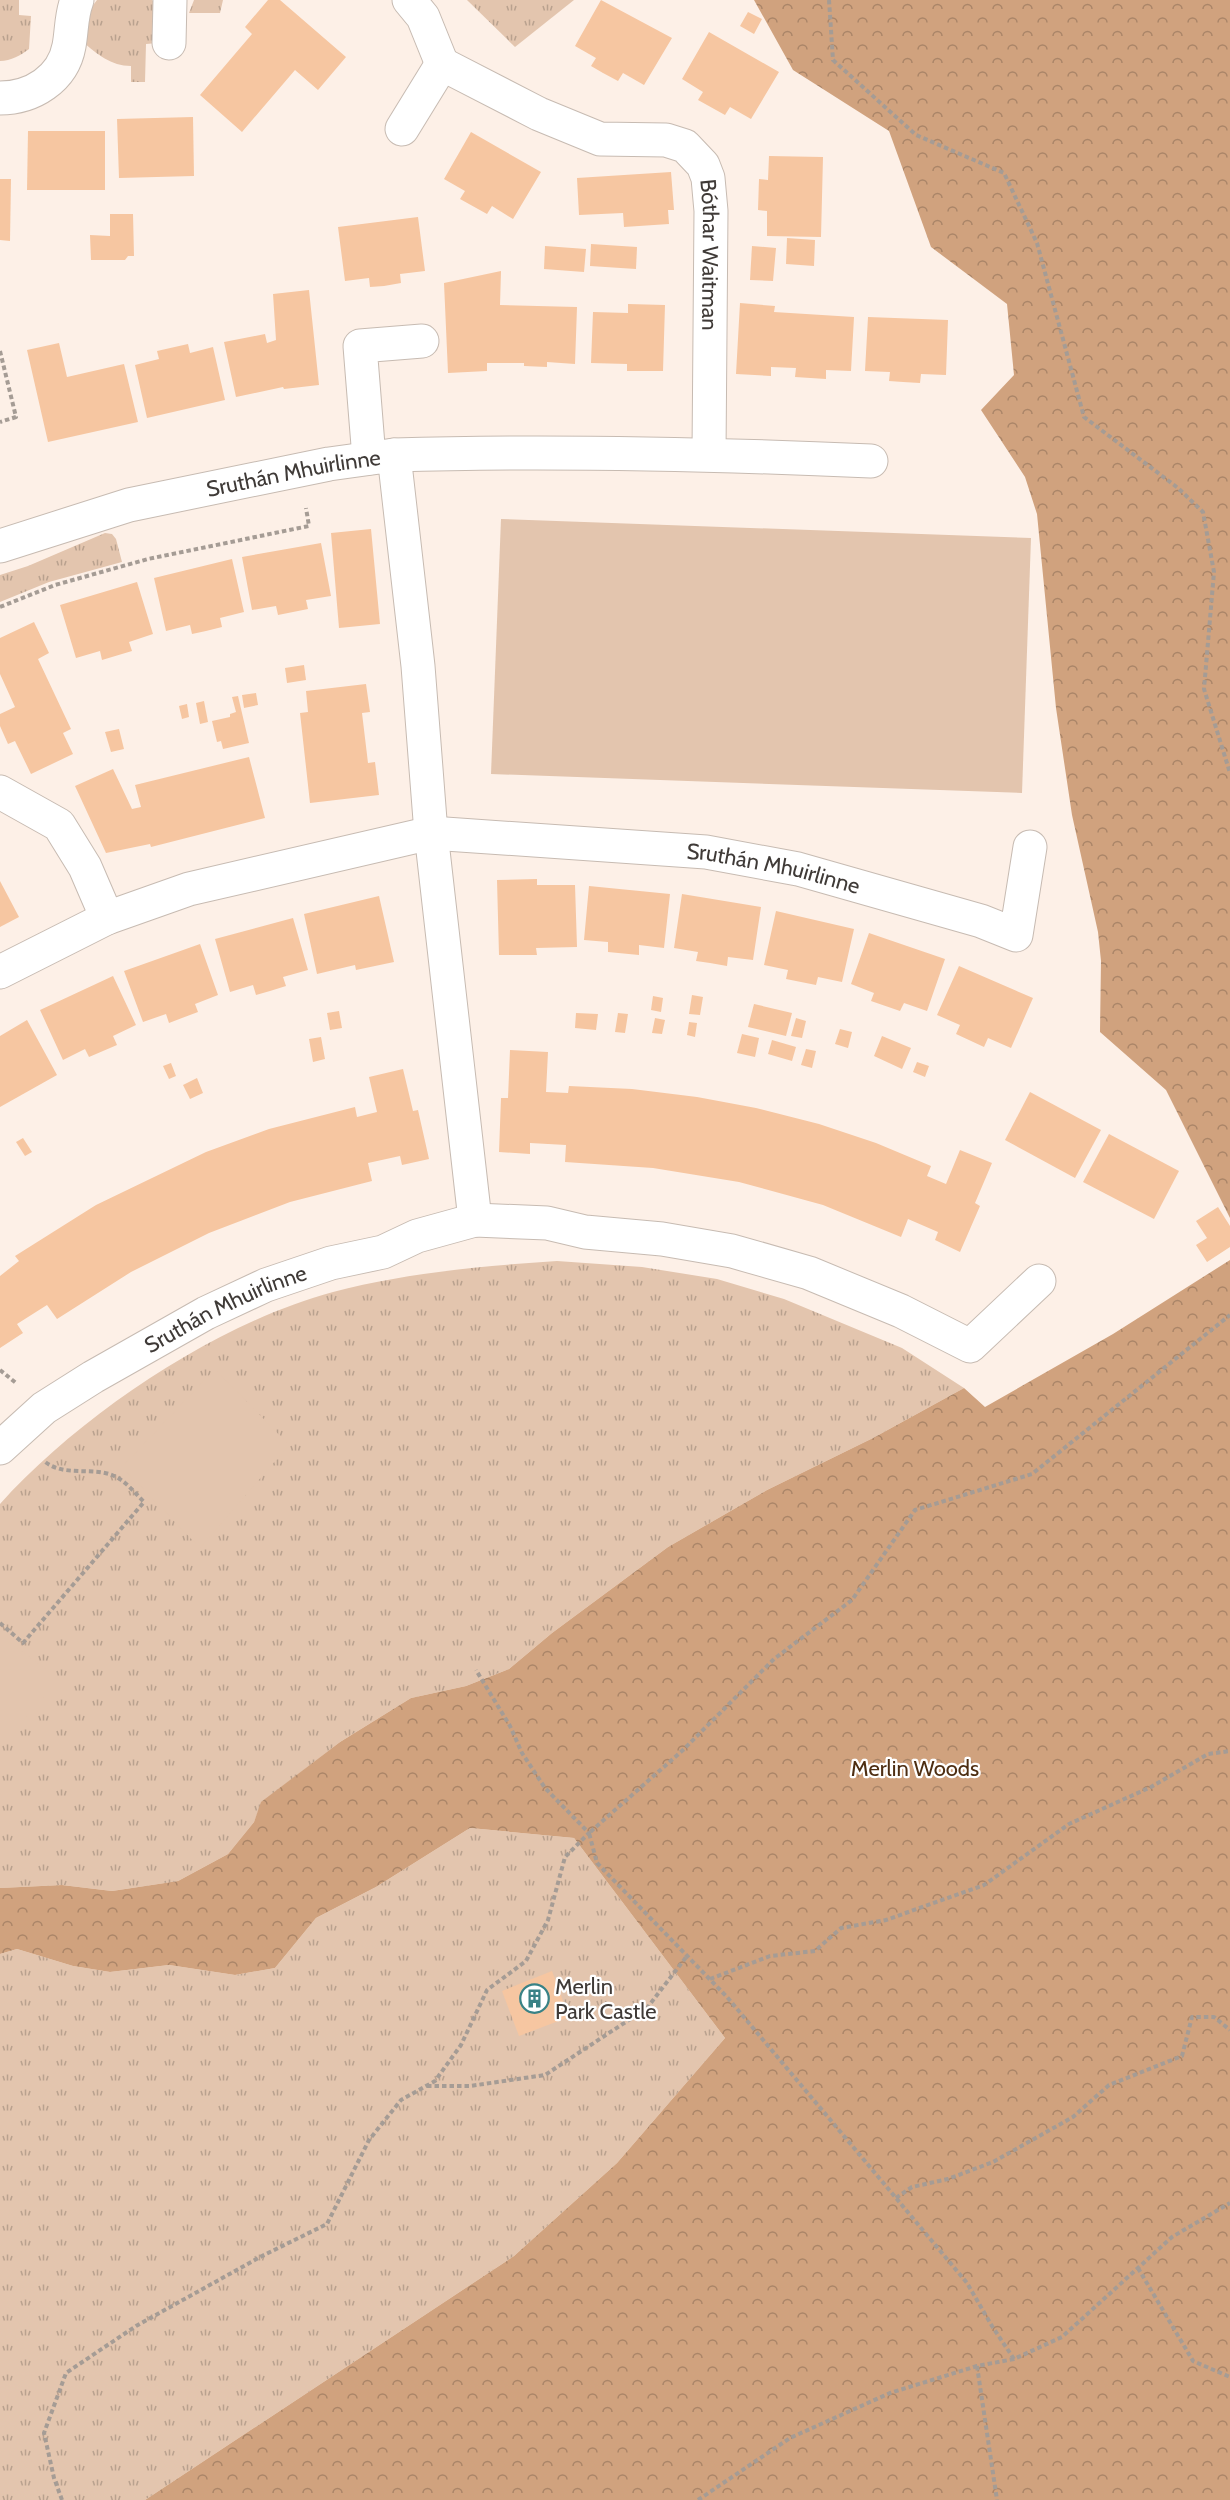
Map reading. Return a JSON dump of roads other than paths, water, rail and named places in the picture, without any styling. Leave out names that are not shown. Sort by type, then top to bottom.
[{"type":"street","points":[[0,98],[32,93],[47,83],[61,69],[67,58],[73,12],[77,0]]},
{"type":"street","points":[[169,43],[170,0]]},
{"type":"street","points":[[402,129],[442,64],[423,17],[409,0]]},
{"type":"street","name":"Bóthar Waitman","points":[[442,64],[539,114],[600,140],[666,140],[685,146],[703,165],[708,178],[711,211],[709,454]]},
{"type":"street","points":[[422,341],[360,346],[382,456],[487,452],[709,454],[870,461]]},
{"type":"street","name":"Sruthán Mhuirlinne","points":[[0,546],[129,505],[329,464],[382,456],[418,666],[432,833],[476,1220]]},
{"type":"street","points":[[0,792],[59,825],[85,867],[107,918]]},
{"type":"street","name":"Sruthán Mhuirlinne","points":[[0,972],[107,918],[189,889],[432,833],[706,852],[798,869],[981,921],[1016,935],[1030,847]]},
{"type":"street","name":"Sruthán Mhuirlinne","points":[[6,1442],[44,1408],[93,1377],[206,1313],[266,1286],[330,1263],[383,1252],[417,1236],[476,1220],[548,1223],[585,1232],[662,1239],[732,1251],[809,1273],[901,1311],[970,1346],[1039,1281]]},
{"type":"place","name":"Merlin Park Castle","points":[[534,1999]]},
{"type":"park label","name":"Merlin Woods","points":[[915,1768]]}]
